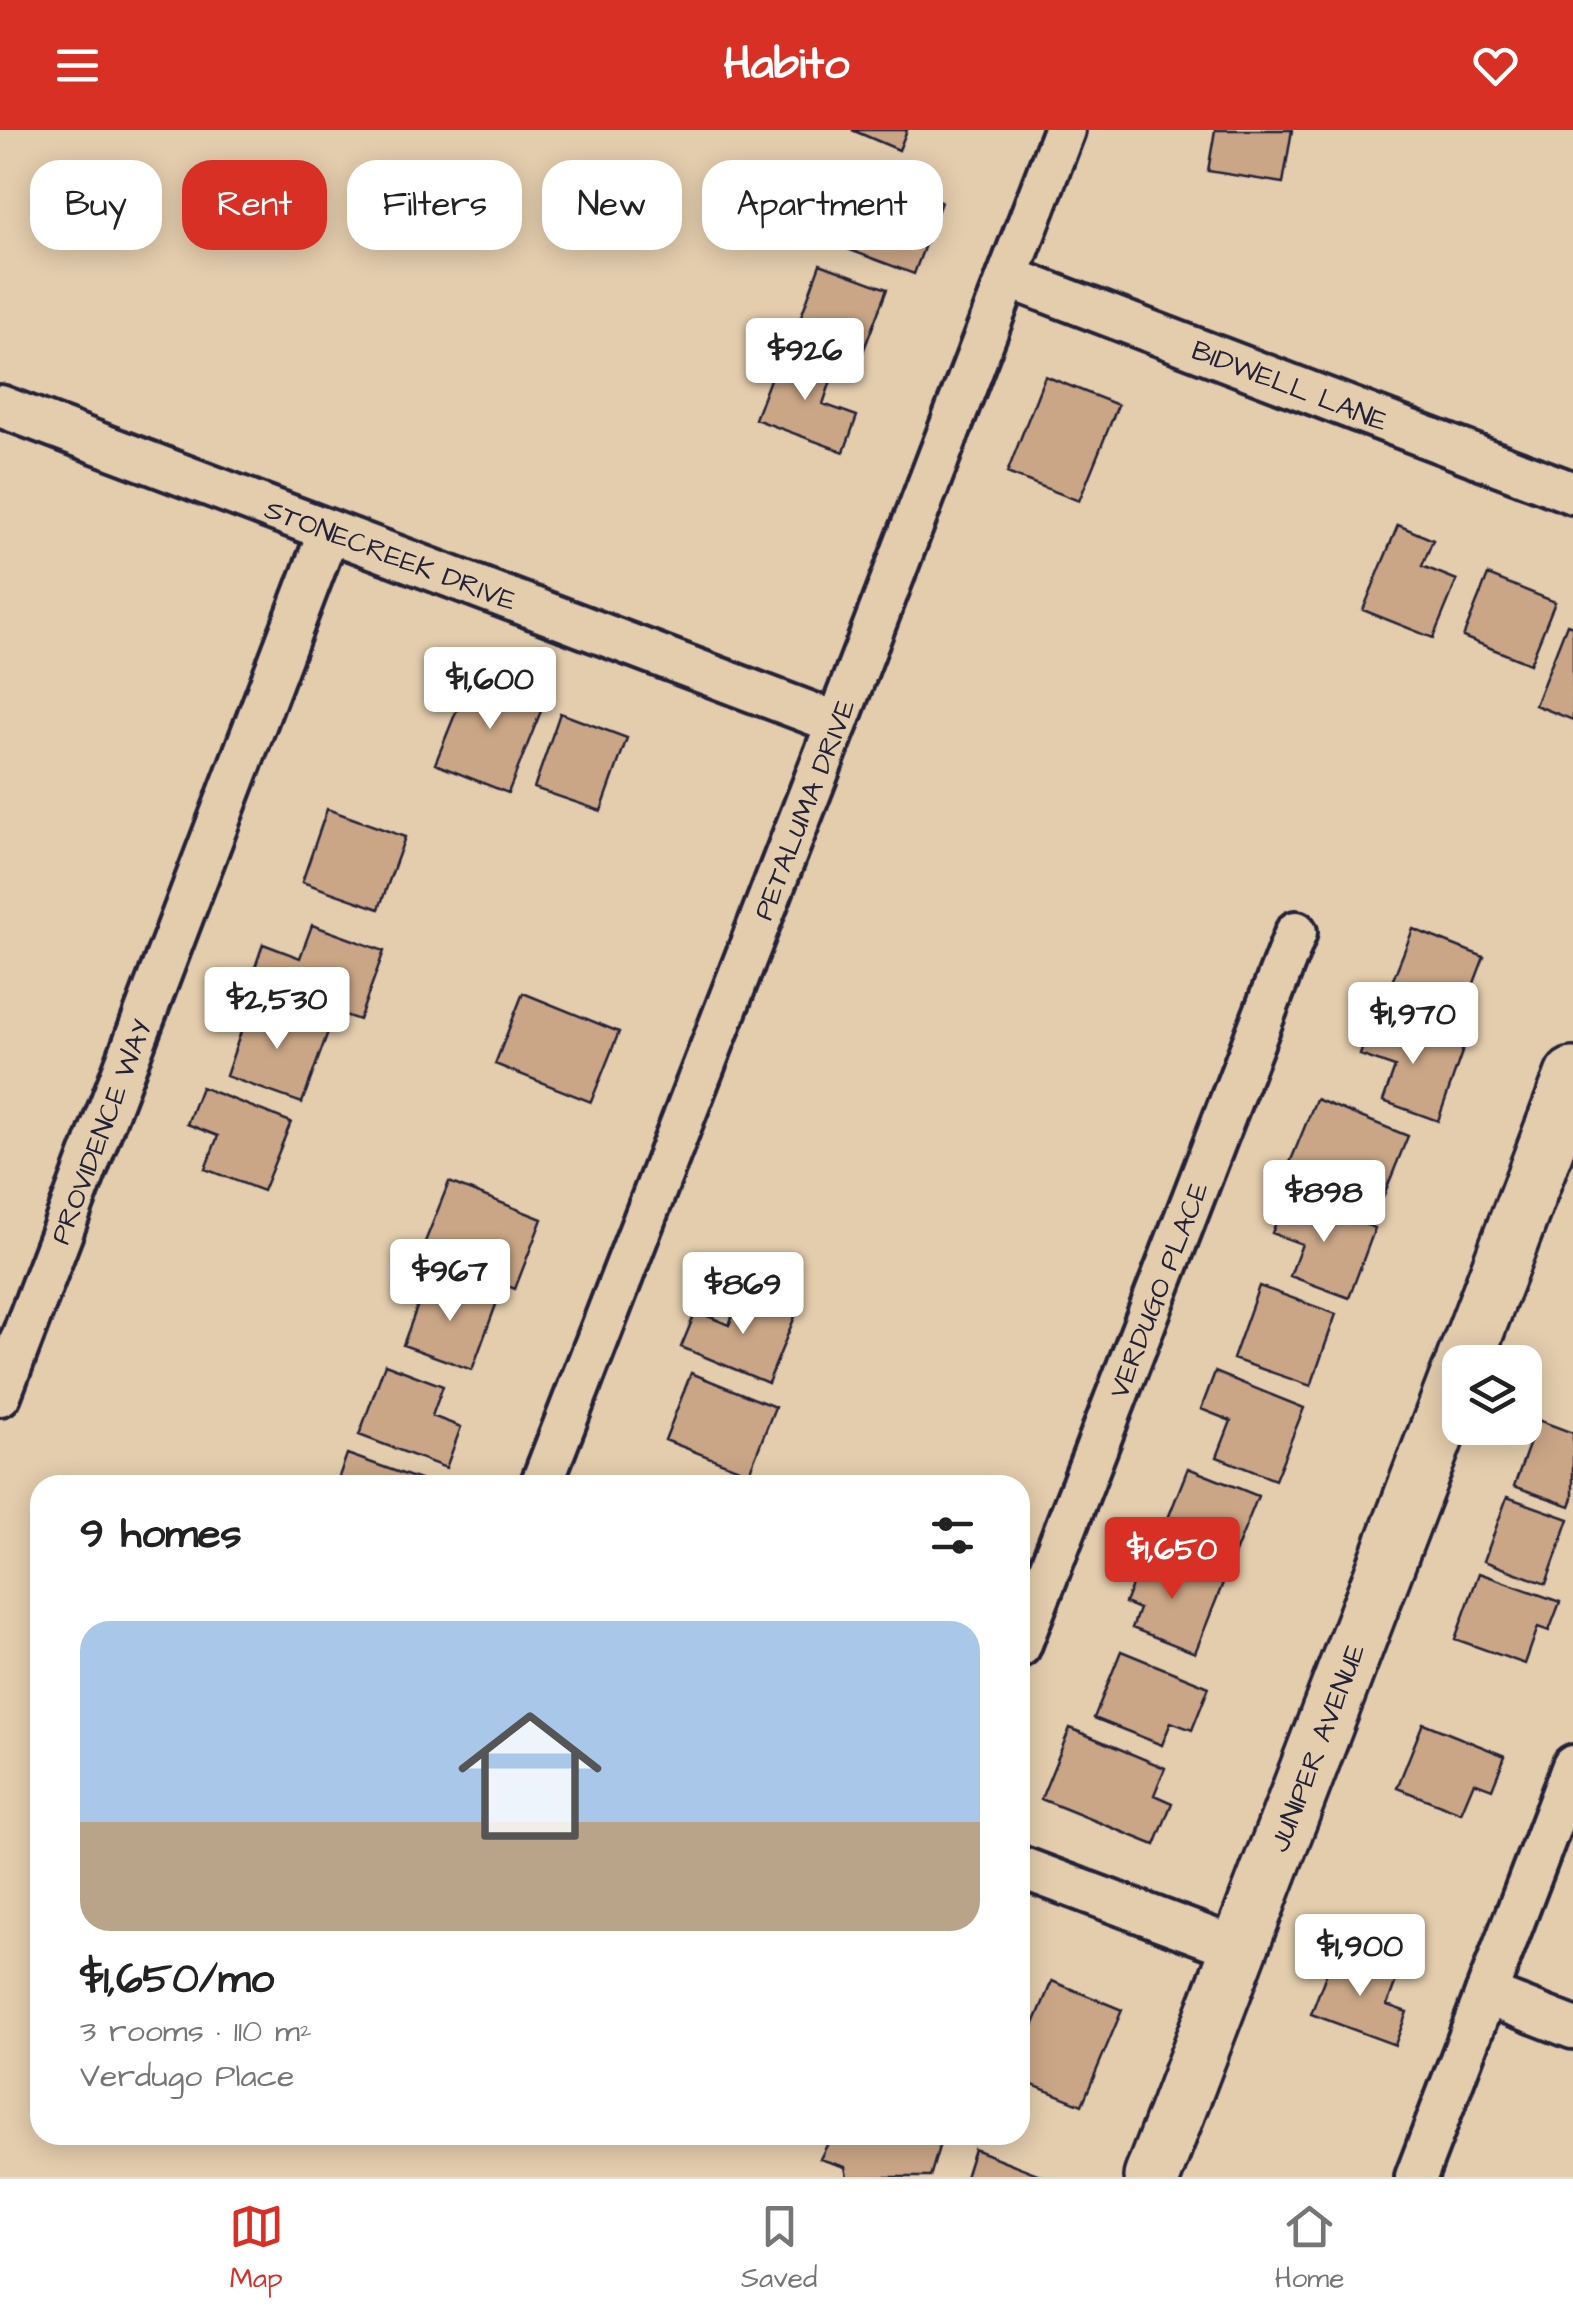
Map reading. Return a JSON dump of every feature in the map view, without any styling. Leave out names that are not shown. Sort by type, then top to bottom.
[{"type":"street","name":"PETALUMA DRIVE","points":[[545,1475],[1064,130]]},
{"type":"street","name":"BIDWELL LANE","points":[[1008,277],[1573,493]]},
{"type":"street","name":"STONECREEK DRIVE","points":[[0,406],[837,723]]},
{"type":"street","name":"PROVIDENCE WAY","points":[[0,1395],[329,531]]},
{"type":"street","name":"VERDUGO PLACE","points":[[1030,1620],[1296,932]]},
{"type":"street","points":[[1472,1345],[1559,1156],[1573,1076]]},
{"type":"street","name":"JUNIPER AVENUE","points":[[1152,2177],[1442,1419]]},
{"type":"street","points":[[1416,2177],[1573,1766]]},
{"type":"street","points":[[1030,1871],[1240,1949]]},
{"type":"street","points":[[1486,1994],[1573,2028]]},
{"type":"building","points":[[852,130],[907,130],[899,150]]},
{"type":"building","points":[[1215,130],[1292,130],[1283,183],[1208,171]]},
{"type":"building","points":[[850,250],[923,250],[914,274]]},
{"type":"building","points":[[820,264],[887,289],[861,357],[795,333]]},
{"type":"building","points":[[781,350],[835,369],[823,404],[857,416],[844,452],[755,419]]},
{"type":"building","points":[[1045,376],[1118,405],[1079,501],[1007,473]]},
{"type":"building","points":[[1398,525],[1433,540],[1422,566],[1457,580],[1433,638],[1363,610]]},
{"type":"building","points":[[1488,575],[1555,602],[1530,664],[1463,637]]},
{"type":"building","points":[[1567,624],[1573,626],[1573,720],[1535,705]]},
{"type":"building","points":[[472,672],[545,701],[508,793],[435,764]]},
{"type":"building","points":[[560,713],[627,738],[601,811],[534,788]]},
{"type":"building","points":[[327,809],[405,837],[379,909],[302,882]]},
{"type":"building","points":[[312,925],[384,951],[359,1020],[250,982],[263,944],[300,958]]},
{"type":"building","points":[[1413,929],[1484,957],[1458,1025],[1386,997]]},
{"type":"building","points":[[523,993],[619,1032],[591,1102],[495,1064]]},
{"type":"building","points":[[251,1002],[329,1029],[302,1103],[226,1076]]},
{"type":"building","points":[[1373,1017],[1463,1049],[1438,1121],[1383,1101],[1395,1067],[1360,1055]]},
{"type":"building","points":[[201,1087],[291,1122],[263,1191],[205,1169],[218,1136],[187,1124]]},
{"type":"building","points":[[1316,1099],[1408,1136],[1379,1207],[1287,1170]]},
{"type":"building","points":[[449,1182],[542,1219],[515,1289],[421,1252]]},
{"type":"building","points":[[1286,1195],[1375,1228],[1349,1298],[1290,1276],[1302,1244],[1272,1233]]},
{"type":"building","points":[[428,1277],[497,1302],[472,1370],[403,1345]]},
{"type":"building","points":[[1259,1286],[1336,1314],[1311,1386],[1233,1359]]},
{"type":"building","points":[[742,1292],[796,1314],[768,1383],[681,1347],[696,1311],[729,1325]]},
{"type":"building","points":[[385,1364],[443,1386],[432,1416],[461,1427],[446,1468],[359,1435]]},
{"type":"building","points":[[1215,1372],[1304,1408],[1275,1480],[1217,1457],[1231,1421],[1201,1409]]},
{"type":"building","points":[[691,1373],[775,1407],[749,1473],[665,1440]]},
{"type":"building","points":[[1542,1421],[1573,1433],[1570,1506],[1514,1486],[1529,1445],[1542,1445]]},
{"type":"building","points":[[347,1454],[406,1475],[340,1475]]},
{"type":"building","points":[[1188,1468],[1258,1496],[1231,1563],[1161,1536]]},
{"type":"building","points":[[1507,1497],[1569,1519],[1546,1584],[1484,1561]]},
{"type":"building","points":[[1145,1552],[1223,1583],[1195,1653],[1132,1628],[1139,1609],[1125,1603]]},
{"type":"building","points":[[1479,1573],[1560,1602],[1549,1631],[1538,1627],[1525,1664],[1455,1639]]},
{"type":"building","points":[[1121,1651],[1209,1687],[1192,1730],[1171,1722],[1162,1745],[1094,1718]]},
{"type":"building","points":[[1423,1723],[1505,1756],[1492,1789],[1474,1782],[1461,1813],[1397,1788]]},
{"type":"building","points":[[1070,1728],[1165,1768],[1154,1795],[1172,1803],[1155,1845],[1041,1799]]},
{"type":"building","points":[[1335,1951],[1398,1975],[1387,2005],[1407,2012],[1395,2045],[1311,2014]]},
{"type":"building","points":[[1052,1981],[1122,2010],[1082,2105],[1030,2084],[1030,2033]]},
{"type":"building","points":[[827,2145],[940,2145],[930,2177],[847,2177],[845,2167],[820,2159]]},
{"type":"building","points":[[974,2149],[1045,2177],[965,2177]]}]
